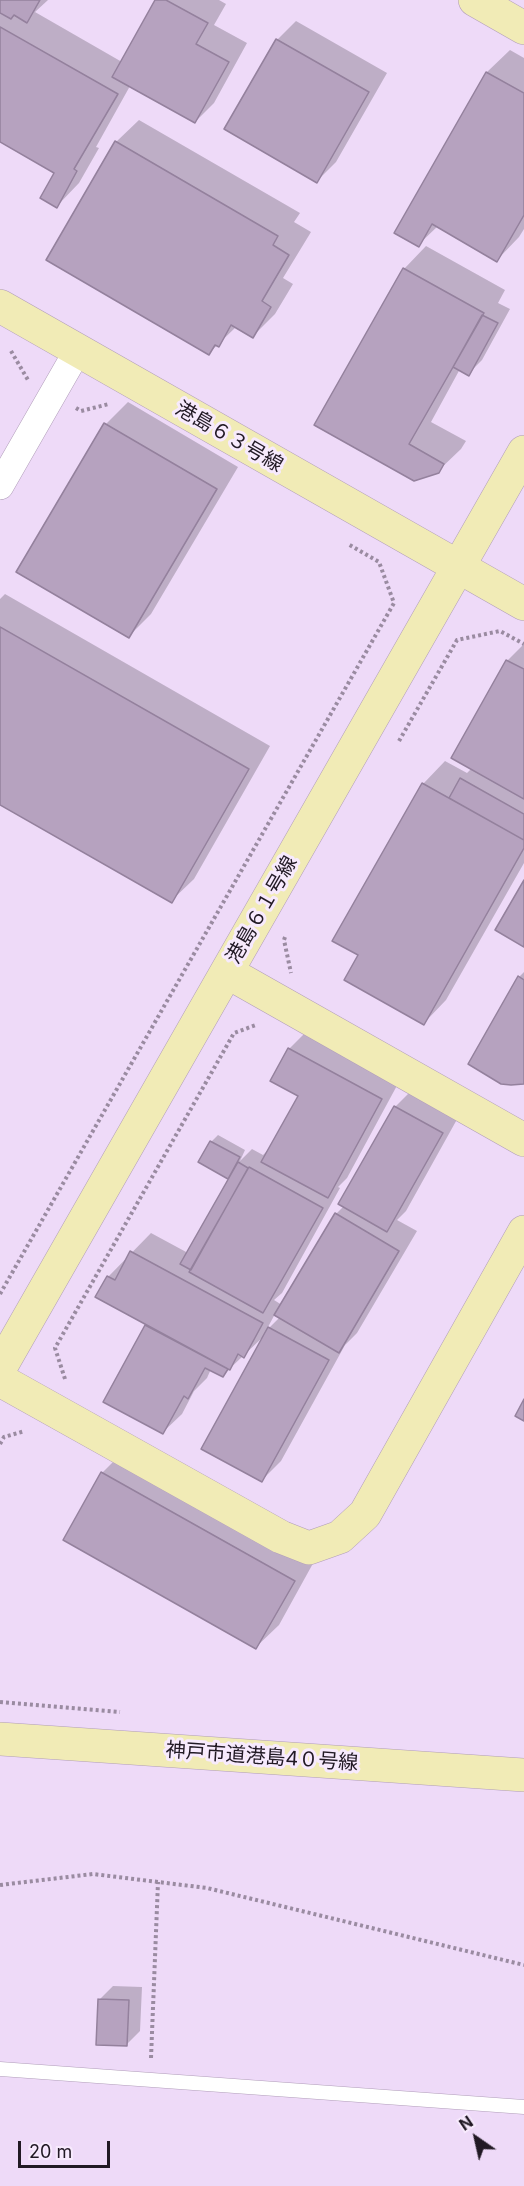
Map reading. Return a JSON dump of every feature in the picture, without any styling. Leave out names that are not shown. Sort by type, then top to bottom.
[{"type":"street","points":[[475,0],[524,28]]},
{"type":"street","name":"港島６３号線","points":[[0,306],[524,604]]},
{"type":"street","points":[[0,486],[78,350]]},
{"type":"street","name":"港島６１号線","points":[[0,1368],[524,452]]},
{"type":"street","points":[[227,972],[524,1140]]},
{"type":"street","points":[[0,1380],[281,1537],[309,1548],[340,1537],[365,1514],[524,1232]]},
{"type":"street","name":"神戸市道港島4０号線","points":[[0,1739],[524,1775]]},
{"type":"lane","points":[[0,2069],[524,2108]]},
{"type":"path","points":[[6,348],[13,352],[25,379]]},
{"type":"path","points":[[81,411],[110,404]]},
{"type":"path","points":[[0,1294],[394,603],[379,562],[348,544]]},
{"type":"path","points":[[398,743],[458,640],[500,631],[524,645]]},
{"type":"path","points":[[290,930],[284,940],[292,971]]},
{"type":"path","points":[[66,1383],[55,1348],[234,1033],[263,1023]]},
{"type":"path","points":[[0,1444],[4,1437],[31,1430]]},
{"type":"path","points":[[0,1885],[93,1874],[207,1888],[524,1965]]},
{"type":"path","points":[[150,2080],[158,1882]]},
{"type":"building","points":[[0,0],[40,0],[27,23],[14,15],[11,19],[0,13]]},
{"type":"building","points":[[155,0],[166,0],[208,23],[196,44],[229,62],[195,123],[112,77]]},
{"type":"building","points":[[0,27],[118,94],[74,169],[77,171],[57,208],[40,198],[54,173],[0,142]]},
{"type":"building","points":[[276,39],[369,92],[317,183],[224,129]]},
{"type":"building","points":[[486,72],[524,93],[524,215],[497,262],[432,224],[419,247],[394,233]]},
{"type":"building","points":[[115,141],[278,236],[273,245],[289,255],[262,301],[271,307],[253,338],[231,325],[219,347],[215,345],[209,355],[46,260]]},
{"type":"building","points":[[403,268],[484,313],[409,444],[444,464],[439,473],[414,481],[314,425]]},
{"type":"building","points":[[482,315],[498,323],[469,376],[453,367]]},
{"type":"building","points":[[104,423],[217,489],[129,638],[16,572]]},
{"type":"building","points":[[0,627],[249,769],[172,903],[0,805]]},
{"type":"building","points":[[506,660],[524,669],[524,799],[451,758]]},
{"type":"building","points":[[460,778],[524,814],[524,840],[449,798]]},
{"type":"building","points":[[422,783],[524,840],[524,848],[424,1025],[344,980],[358,955],[332,941]]},
{"type":"building","points":[[524,880],[524,947],[495,930]]},
{"type":"building","points":[[518,976],[524,980],[524,1084],[501,1084],[468,1064]]},
{"type":"building","points":[[288,1048],[382,1099],[328,1198],[261,1162],[298,1096],[270,1081]]},
{"type":"building","points":[[394,1106],[443,1133],[387,1232],[338,1204]]},
{"type":"building","points":[[210,1141],[240,1157],[228,1179],[198,1162]]},
{"type":"building","points":[[238,1162],[248,1168],[191,1270],[180,1264]]},
{"type":"building","points":[[249,1167],[323,1208],[263,1313],[189,1272]]},
{"type":"building","points":[[335,1213],[399,1251],[339,1353],[274,1315]]},
{"type":"building","points":[[130,1251],[263,1323],[244,1358],[238,1354],[230,1370],[95,1297],[107,1276],[115,1280]]},
{"type":"building","points":[[145,1325],[228,1369],[223,1377],[205,1368],[188,1399],[184,1396],[163,1434],[103,1402]]},
{"type":"building","points":[[268,1327],[329,1360],[262,1482],[201,1449]]},
{"type":"building","points":[[524,1399],[524,1421],[515,1416]]},
{"type":"building","points":[[101,1472],[295,1581],[256,1649],[63,1540]]},
{"type":"building","points":[[98,1999],[129,2000],[127,2046],[96,2045]]}]
